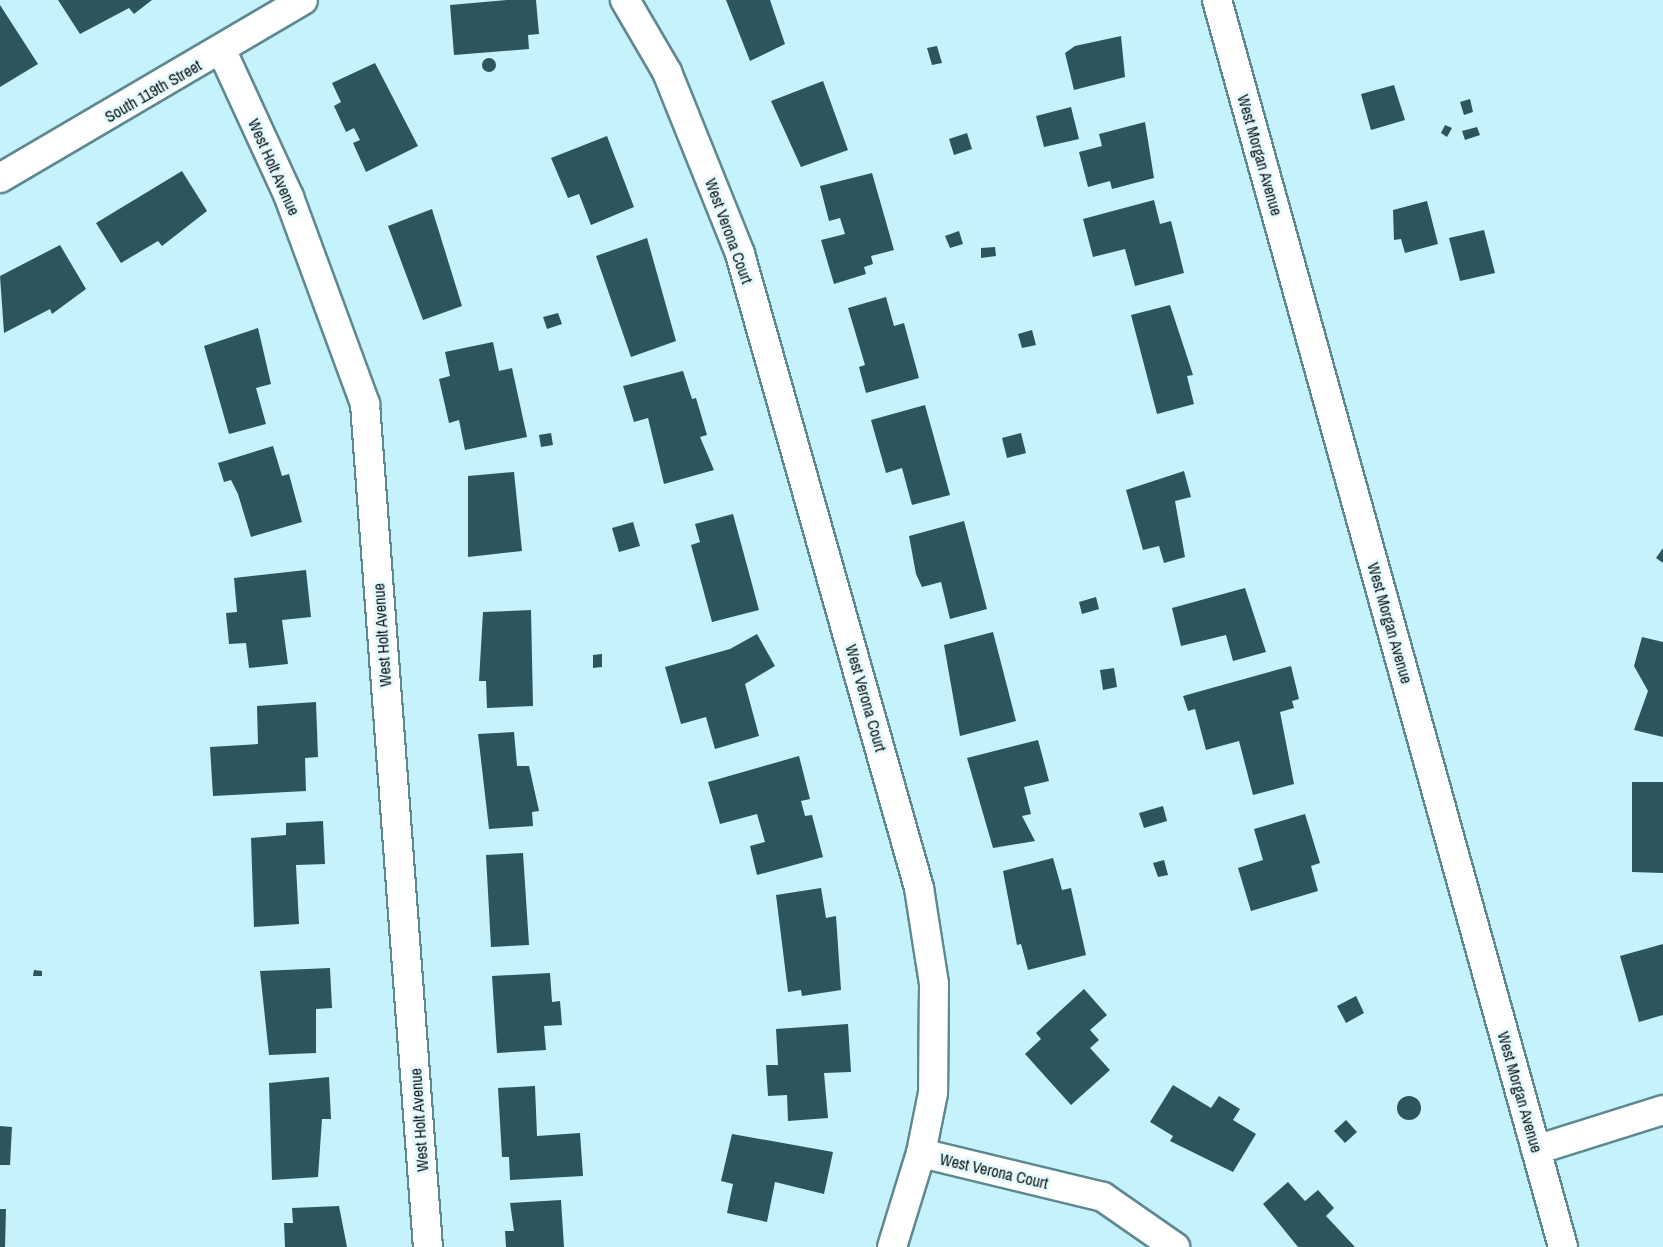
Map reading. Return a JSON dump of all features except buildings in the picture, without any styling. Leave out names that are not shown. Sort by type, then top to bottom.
[{"type":"street","name":"South 119th Street","points":[[0,178],[222,51],[303,0]]},
{"type":"street","name":"West Verona Court","points":[[625,0],[667,72],[740,254],[919,888],[934,984],[933,1093],[921,1154],[1103,1197],[1175,1247]]},
{"type":"street","name":"West Morgan Avenue","points":[[1217,0],[1563,1247]]},
{"type":"street","name":"West Holt Avenue","points":[[222,51],[289,197],[365,404],[428,1247]]},
{"type":"street","points":[[1536,1150],[1663,1110]]},
{"type":"street","points":[[892,1247],[921,1154]]}]
